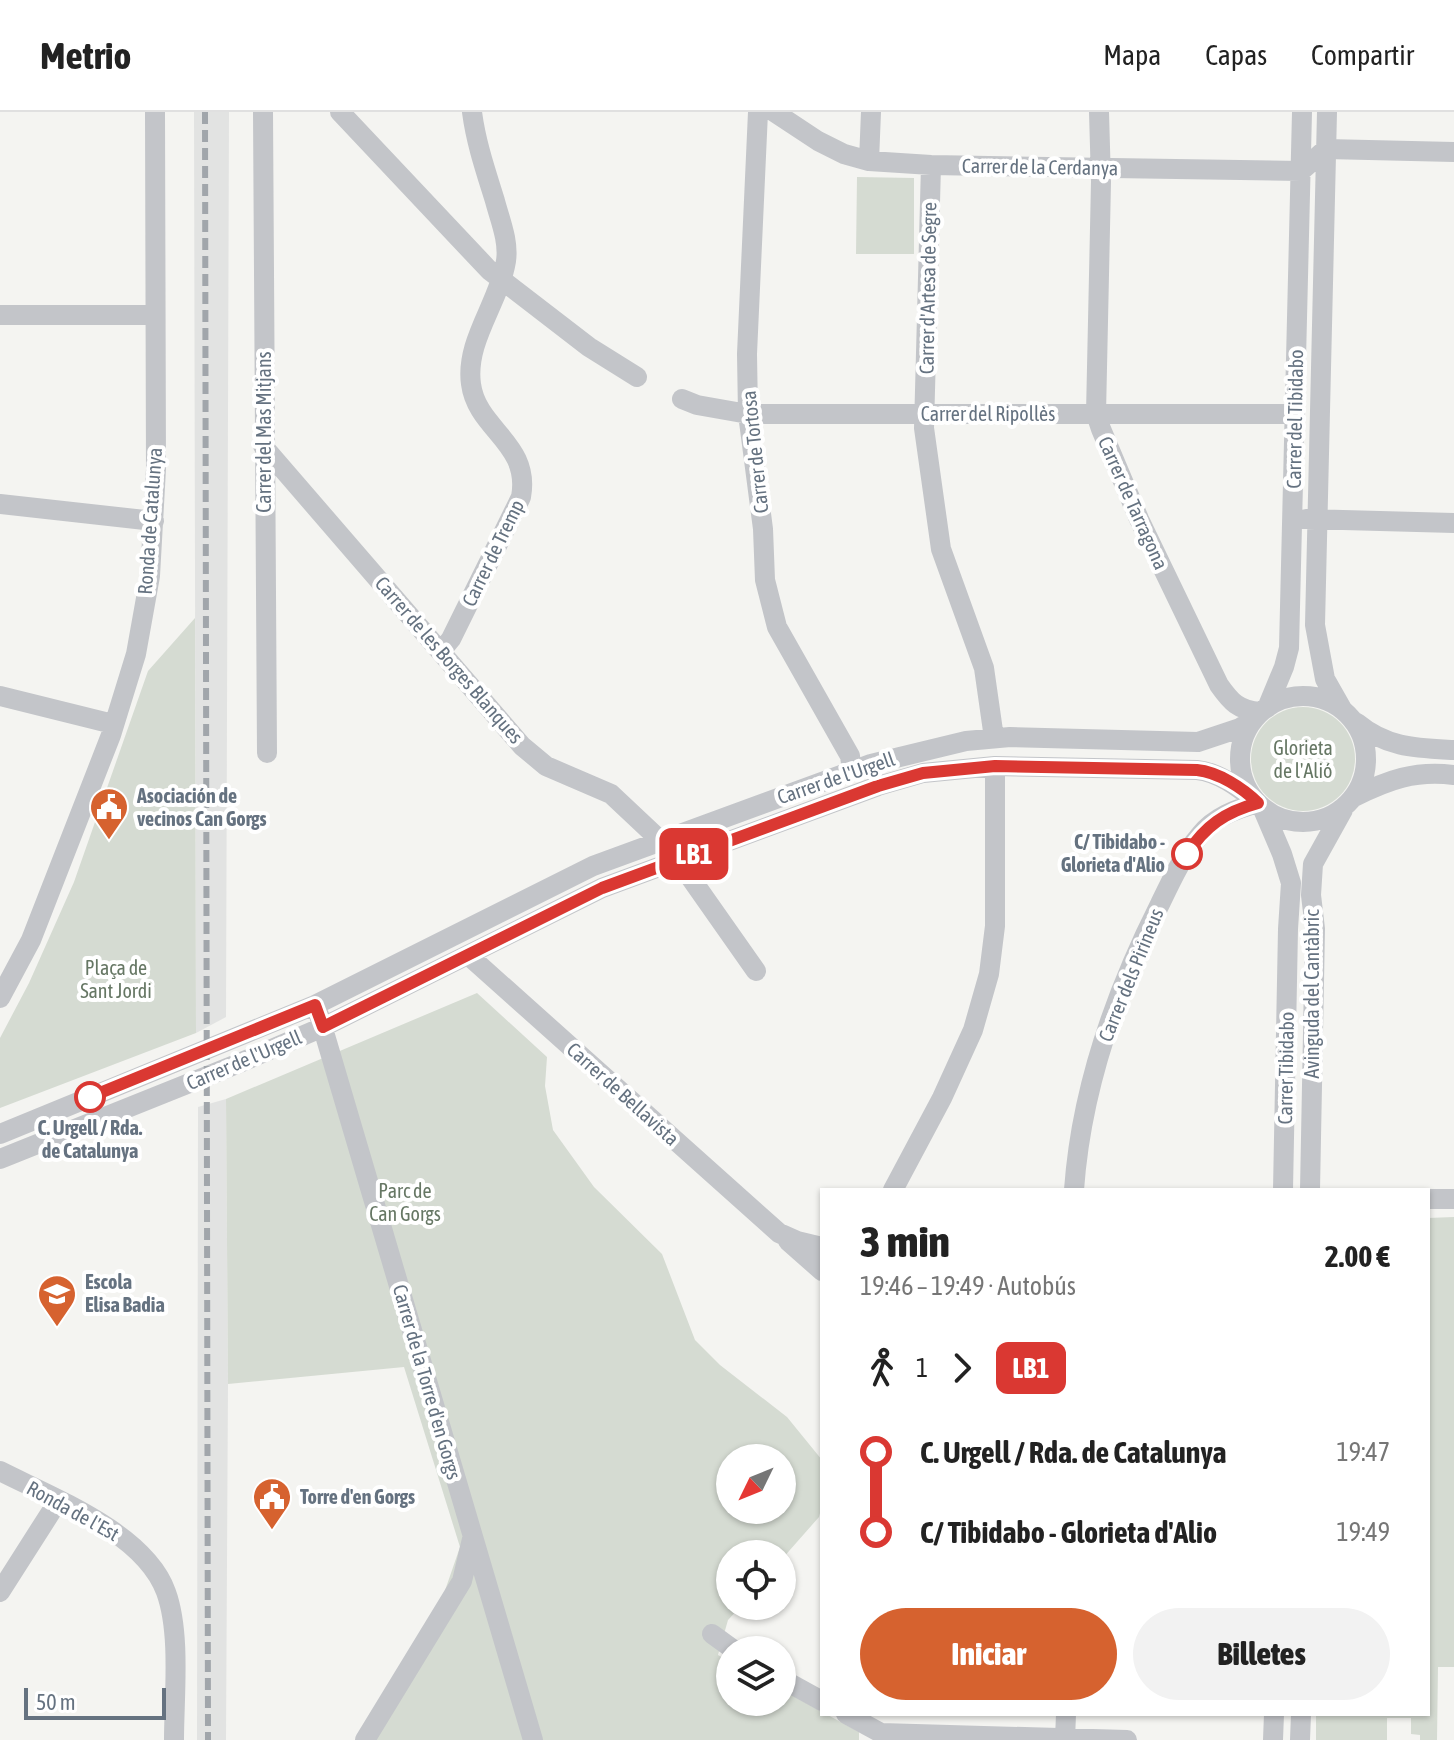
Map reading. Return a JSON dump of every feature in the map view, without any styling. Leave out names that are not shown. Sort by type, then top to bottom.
[{"type":"street","name":"Ronda de Catalunya","points":[[0,998],[9,961],[42,912],[111,735],[136,654],[150,576],[154,521],[155,112]]},
{"type":"street","name":"Carrer del Mas Mitjans","points":[[263,112],[267,753]]},
{"type":"street","points":[[340,112],[489,270],[589,347],[637,377]]},
{"type":"street","points":[[472,112],[475,135],[505,235],[506,259],[501,279]]},
{"type":"street","name":"Carrer de Tortosa","points":[[758,112],[747,354],[748,414],[763,529],[765,580],[777,627],[850,756],[852,771]]},
{"type":"street","name":"Carrer de la Cerdanya","points":[[774,112],[844,154],[869,161],[931,165],[1101,168],[1454,152]]},
{"type":"street","points":[[869,161],[871,112]]},
{"type":"street","name":"Carrer de Tarragona","points":[[1099,112],[1101,168],[1096,414],[1139,519],[1219,685],[1232,703],[1241,709],[1260,713]]},
{"type":"street","name":"Carrer del Tibidabo","points":[[1260,713],[1284,667],[1289,648],[1295,414],[1314,160],[1327,112]]},
{"type":"street","name":"Carrer del Tibidabo","points":[[1302,119],[1314,160]]},
{"type":"street","name":"Carrer del Tibidabo","points":[[1302,119],[1313,141],[1314,160],[1315,625],[1325,679],[1348,715]]},
{"type":"street","name":"Carrer d'Artesa de Segre","points":[[931,165],[924,428],[941,549],[984,668],[994,738]]},
{"type":"street","name":"Carrer de Tremp","points":[[442,650],[451,639],[521,497],[524,481],[515,453],[475,402],[470,382],[473,353],[501,279]]},
{"type":"street","points":[[0,315],[155,315]]},
{"type":"street","name":"Carrer del Ripollès","points":[[682,399],[697,405],[748,414],[1295,414]]},
{"type":"street","name":"Carrer de les Borges Blanques","points":[[263,446],[534,757],[557,772],[611,794],[661,841]]},
{"type":"street","points":[[0,504],[154,521]]},
{"type":"street","points":[[1293,519],[1454,523]]},
{"type":"street","points":[[0,696],[113,724]]},
{"type":"street","points":[[1454,750],[1417,750],[1390,743],[1371,735],[1327,700],[1309,696],[1292,697],[1260,713],[1245,734],[1240,751],[1240,768],[1245,785],[1258,803],[1278,817],[1304,822],[1330,817],[1387,780],[1406,775],[1454,775]]},
{"type":"street","name":"Carrer de l'Urgell","points":[[0,1134],[315,1005],[576,874],[852,771],[917,751],[994,738],[1198,742],[1240,728],[1260,713]]},
{"type":"street","points":[[1348,715],[1363,739],[1367,759],[1363,779],[1350,802]]},
{"type":"street","points":[[894,1188],[942,1098],[973,1030],[989,974],[995,926],[995,766]]},
{"type":"street","name":"Carrer de l'Urgell","points":[[0,1159],[323,1027],[587,895],[878,786],[923,773],[995,766],[1205,771],[1241,789],[1258,803]]},
{"type":"street","name":"Avinguda del Cantàbric","points":[[1310,1188],[1315,929],[1311,895],[1313,864],[1350,802]]},
{"type":"street","name":"Carrer dels Pirineus","points":[[1074,1188],[1077,1146],[1085,1105],[1107,1029],[1140,944],[1174,876],[1200,834],[1218,818],[1258,803]]},
{"type":"street","name":"Carrer Tibidabo","points":[[1258,803],[1287,867],[1292,896],[1288,929],[1283,1188]]},
{"type":"street","points":[[678,860],[756,971]]},
{"type":"street","name":"Carrer de Bellavista","points":[[468,955],[820,1269]]},
{"type":"street","name":"Carrer de la Torre d'en Gorgs","points":[[315,1005],[473,1535],[462,1581],[365,1740]]},
{"type":"street","points":[[1430,1199],[1454,1199]]},
{"type":"street","name":"Carrer de Bellavista","points":[[779,1233],[820,1247]]},
{"type":"street","name":"Ronda de l'Est","points":[[0,1471],[108,1526],[143,1556],[166,1592],[175,1639],[174,1740]]},
{"type":"street","points":[[0,1592],[58,1501]]},
{"type":"street","points":[[473,1535],[533,1740]]},
{"type":"street","points":[[446,1610],[470,1592],[499,1621]]},
{"type":"street","points":[[712,1634],[716,1637]]},
{"type":"street","points":[[796,1687],[820,1700]]},
{"type":"street","points":[[851,1716],[882,1729],[1127,1740]]},
{"type":"street","points":[[1065,1739],[1066,1716]]},
{"type":"street","points":[[1273,1740],[1274,1716]]},
{"type":"street","points":[[1300,1740],[1301,1716]]},
{"type":"shaded area","points":[[194,112],[229,112],[226,1017],[196,1033]]},
{"type":"shaded area","points":[[226,1099],[226,1740],[197,1740],[198,1107]]},
{"type":"green space","points":[[857,177],[914,178],[914,254],[856,254]]},
{"type":"green space","name":"Plaça de Sant Jordi","points":[[195,618],[196,1033],[0,1108],[0,1038],[29,983],[74,882],[148,671]]},
{"type":"green space","name":"Glorieta de l'Alió","points":[[1303,707],[1323,711],[1340,722],[1351,739],[1355,759],[1351,779],[1340,796],[1323,807],[1303,811],[1283,807],[1266,796],[1255,779],[1251,759],[1255,739],[1266,722],[1283,711]]},
{"type":"green space","name":"Parc de Can Gorgs","points":[[477,993],[547,1057],[545,1086],[553,1130],[594,1187],[662,1254],[695,1340],[720,1365],[787,1417],[820,1458],[819,1517],[796,1543],[796,1540],[716,1540],[716,1620],[728,1620],[723,1636],[716,1636],[716,1716],[796,1716],[796,1698],[820,1711],[820,1716],[830,1716],[859,1732],[859,1740],[356,1740],[441,1602],[460,1547],[404,1367],[228,1384],[226,1099]]},
{"type":"green space","points":[[1454,1217],[1454,1667],[1438,1667],[1437,1740],[1420,1740],[1420,1735],[1411,1734],[1411,1718],[1387,1718],[1387,1740],[1316,1740],[1316,1716],[1430,1716],[1430,1218]]},
{"type":"railway","points":[[205,112],[208,1740]]},
{"type":"bus line","name":"LB1","points":[[90,1097],[315,1005],[323,1027],[602,888],[878,786],[923,773],[1011,765],[1197,770],[1225,780],[1258,803],[1218,818],[1200,834],[1187,854]]},
{"type":"place","name":"Asociación de vecinos Can Gorgs","points":[[109,841]]},
{"type":"place","name":"C/ Tibidabo - Glorieta d'Alio","points":[[1187,854]]},
{"type":"place","name":"C. Urgell / Rda. de Catalunya","points":[[90,1097]]},
{"type":"place","name":"Escola Elisa Badia","points":[[57,1328]]},
{"type":"place","name":"Torre d'en Gorgs","points":[[272,1531]]}]
